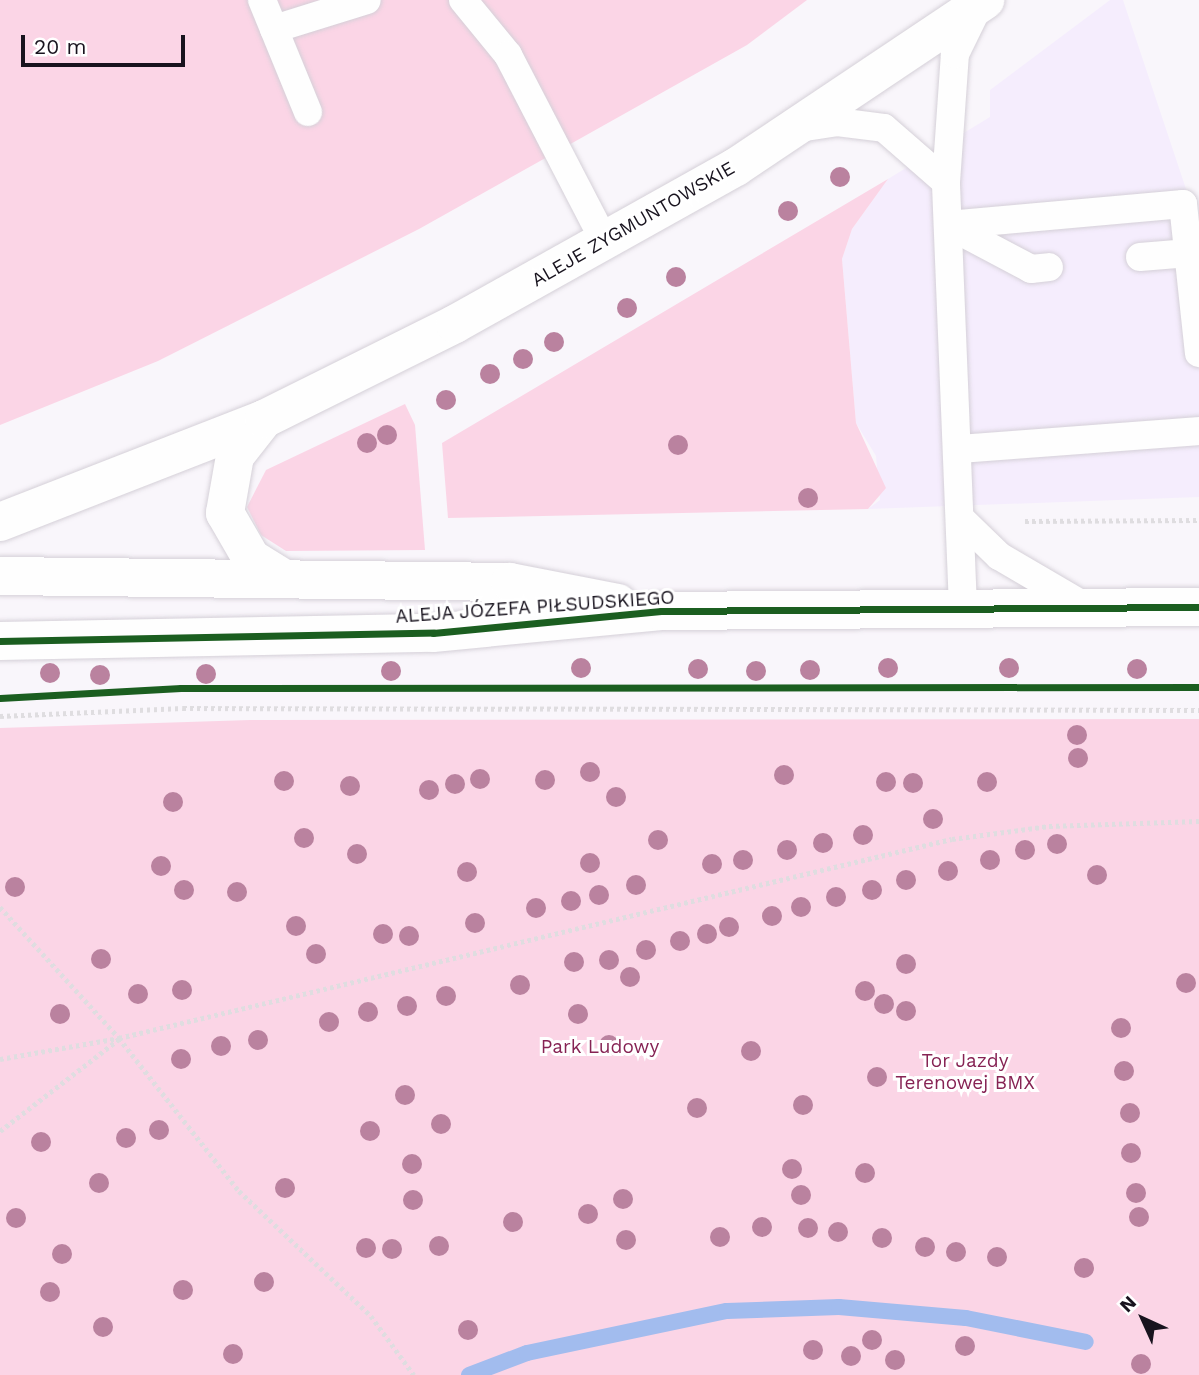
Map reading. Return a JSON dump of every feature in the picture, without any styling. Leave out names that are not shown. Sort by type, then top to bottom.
[{"type":"street","name":"ALEJE ZYGMUNTOWSKIE","points":[[0,522],[264,419],[605,242],[796,128],[982,3]]},
{"type":"street","name":"ALEJE ZYGMUNTOWSKIE","points":[[264,419],[235,456],[225,513],[251,558],[283,578]]},
{"type":"street","name":"ALEJA JÓZEFA PIŁSUDSKIEGO","points":[[0,576],[510,582],[661,611]]},
{"type":"street","name":"ALEJA JÓZEFA PIŁSUDSKIEGO","points":[[0,641],[433,633],[661,611],[1199,607]]},
{"type":"lane","points":[[262,0],[308,112]]},
{"type":"lane","points":[[274,29],[367,0]]},
{"type":"lane","points":[[463,0],[508,55],[605,242]]},
{"type":"lane","points":[[963,608],[963,521],[946,182],[949,103],[956,54],[982,3]]},
{"type":"lane","points":[[796,128],[837,122],[884,128],[946,182]]},
{"type":"lane","points":[[948,225],[1184,204],[1199,353]]},
{"type":"lane","points":[[948,225],[1031,269],[1049,267]]},
{"type":"lane","points":[[1140,257],[1189,253]]},
{"type":"lane","points":[[960,449],[1199,431]]},
{"type":"lane","points":[[963,521],[999,556],[1087,608]]},
{"type":"path","points":[[963,521],[1199,520]]},
{"type":"path","points":[[0,716],[183,708],[1199,710]]},
{"type":"path","points":[[0,1059],[120,1038],[952,839],[1049,826],[1199,821]]},
{"type":"path","points":[[0,906],[120,1038],[239,1191],[371,1317],[414,1375]]},
{"type":"path","points":[[0,1131],[120,1038]]},
{"type":"shaded area","points":[[1110,0],[1123,0],[1199,228],[1199,497],[868,509],[880,500],[876,456],[856,423],[842,259],[852,229],[888,179],[990,117],[990,90]]},
{"type":"green space","points":[[0,0],[807,0],[747,45],[419,229],[158,361],[0,425]]},
{"type":"green space","points":[[888,179],[852,229],[842,259],[856,423],[886,488],[868,509],[448,518],[442,443]]},
{"type":"green space","points":[[405,404],[415,425],[425,550],[286,551],[261,535],[247,507],[266,470]]},
{"type":"green space","name":"Park Ludowy","points":[[1199,719],[1199,1375],[0,1375],[0,728],[250,720]]},
{"type":"waterway","points":[[469,1375],[527,1353],[727,1311],[839,1307],[966,1318],[1086,1342]]},
{"type":"cycle path","points":[[0,641],[433,633],[661,611],[1199,607]]},
{"type":"cycle path","points":[[0,698],[181,688],[1199,687]]},
{"type":"park label","name":"Tor Jazdy Terenowej BMX","points":[[965,1072]]}]
